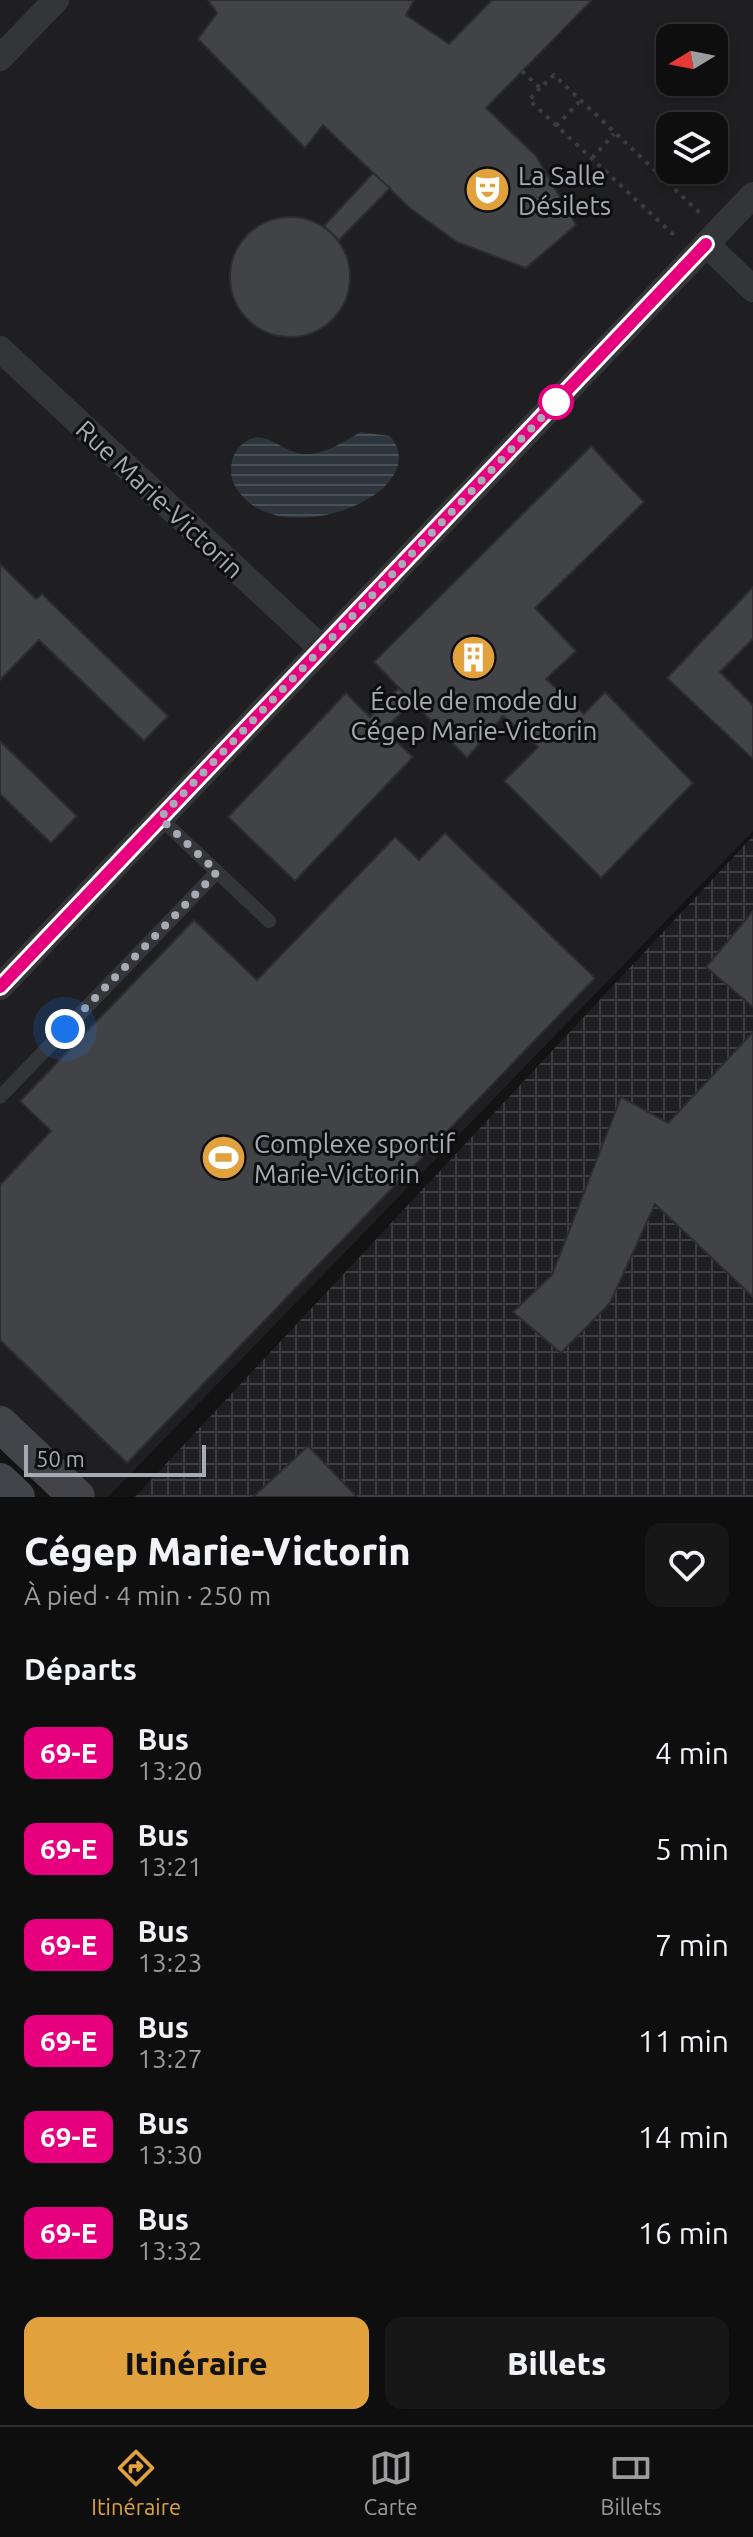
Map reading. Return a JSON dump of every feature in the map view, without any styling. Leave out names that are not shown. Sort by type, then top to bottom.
[{"type":"street","points":[[0,58],[56,0]]},
{"type":"street","points":[[0,987],[753,195]]},
{"type":"street","points":[[706,244],[753,289]]},
{"type":"street","name":"Rue Marie-Victorin","points":[[0,349],[321,648]]},
{"type":"street","points":[[0,1424],[70,1495]]},
{"type":"street","points":[[0,1481],[17,1497]]},
{"type":"lane","points":[[160,818],[269,921]]},
{"type":"lane","points":[[0,1097],[217,872]]},
{"type":"path","points":[[522,71],[540,88]]},
{"type":"path","points":[[679,239],[529,100],[540,88],[554,75],[703,216]]},
{"type":"path","points":[[556,126],[580,101]]},
{"type":"path","points":[[592,158],[614,134]]},
{"type":"shaded area","points":[[0,0],[753,0],[753,831],[108,1497],[76,1497],[0,1425]]},
{"type":"shaded area","points":[[361,432],[390,436],[399,456],[394,475],[378,492],[355,506],[327,515],[298,518],[270,514],[247,501],[238,491],[231,475],[233,456],[248,440],[262,438],[297,453],[312,454],[334,447]]},
{"type":"shaded area","points":[[753,836],[753,1497],[135,1497]]},
{"type":"building","points":[[208,0],[414,0],[406,15],[449,44],[492,0],[592,0],[486,108],[536,156],[576,225],[526,268],[457,242],[411,209],[323,125],[305,148],[198,39],[217,13]]},
{"type":"building","points":[[373,173],[390,188],[339,240],[324,226]]},
{"type":"building","points":[[290,217],[313,221],[333,234],[346,254],[350,277],[346,300],[333,320],[313,333],[290,337],[267,333],[247,320],[234,300],[230,277],[234,254],[247,234],[267,221]]},
{"type":"building","name":"École de mode du Cégep Marie-Victorin","points":[[591,446],[644,502],[535,608],[576,651],[546,679],[584,714],[605,692],[693,783],[601,878],[504,781],[538,747],[503,716],[467,758],[374,662]]},
{"type":"building","points":[[0,564],[36,599],[42,594],[168,716],[144,741],[39,640],[0,680]]},
{"type":"building","points":[[753,587],[753,639],[720,672],[753,705],[753,759],[667,678]]},
{"type":"building","points":[[399,688],[413,701],[384,730],[413,757],[295,881],[228,817],[346,693],[370,717]]},
{"type":"building","points":[[0,741],[77,816],[51,843],[0,794]]},
{"type":"building","name":"Complexe sportif Marie-Victorin","points":[[445,833],[595,978],[127,1463],[0,1340],[0,1185],[51,1131],[20,1101],[194,920],[257,980],[395,837],[419,860]]},
{"type":"building","points":[[753,911],[753,1007],[706,967]]},
{"type":"building","points":[[753,1032],[753,1297],[655,1204],[610,1303],[561,1353],[513,1312],[552,1275],[621,1097],[668,1123]]},
{"type":"building","points":[[308,1446],[357,1497],[253,1497]]},
{"type":"bus line","name":"69-E","points":[[0,987],[706,244]]},
{"type":"place","name":"La Salle Désilets","points":[[487,190]]},
{"type":"place","name":"École de mode du Cégep Marie-Victorin","points":[[474,657]]},
{"type":"place","name":"Complexe sportif Marie-Victorin","points":[[223,1158]]},
{"type":"route","points":[[65,1029],[217,872],[160,818],[565,393],[556,402]]}]
